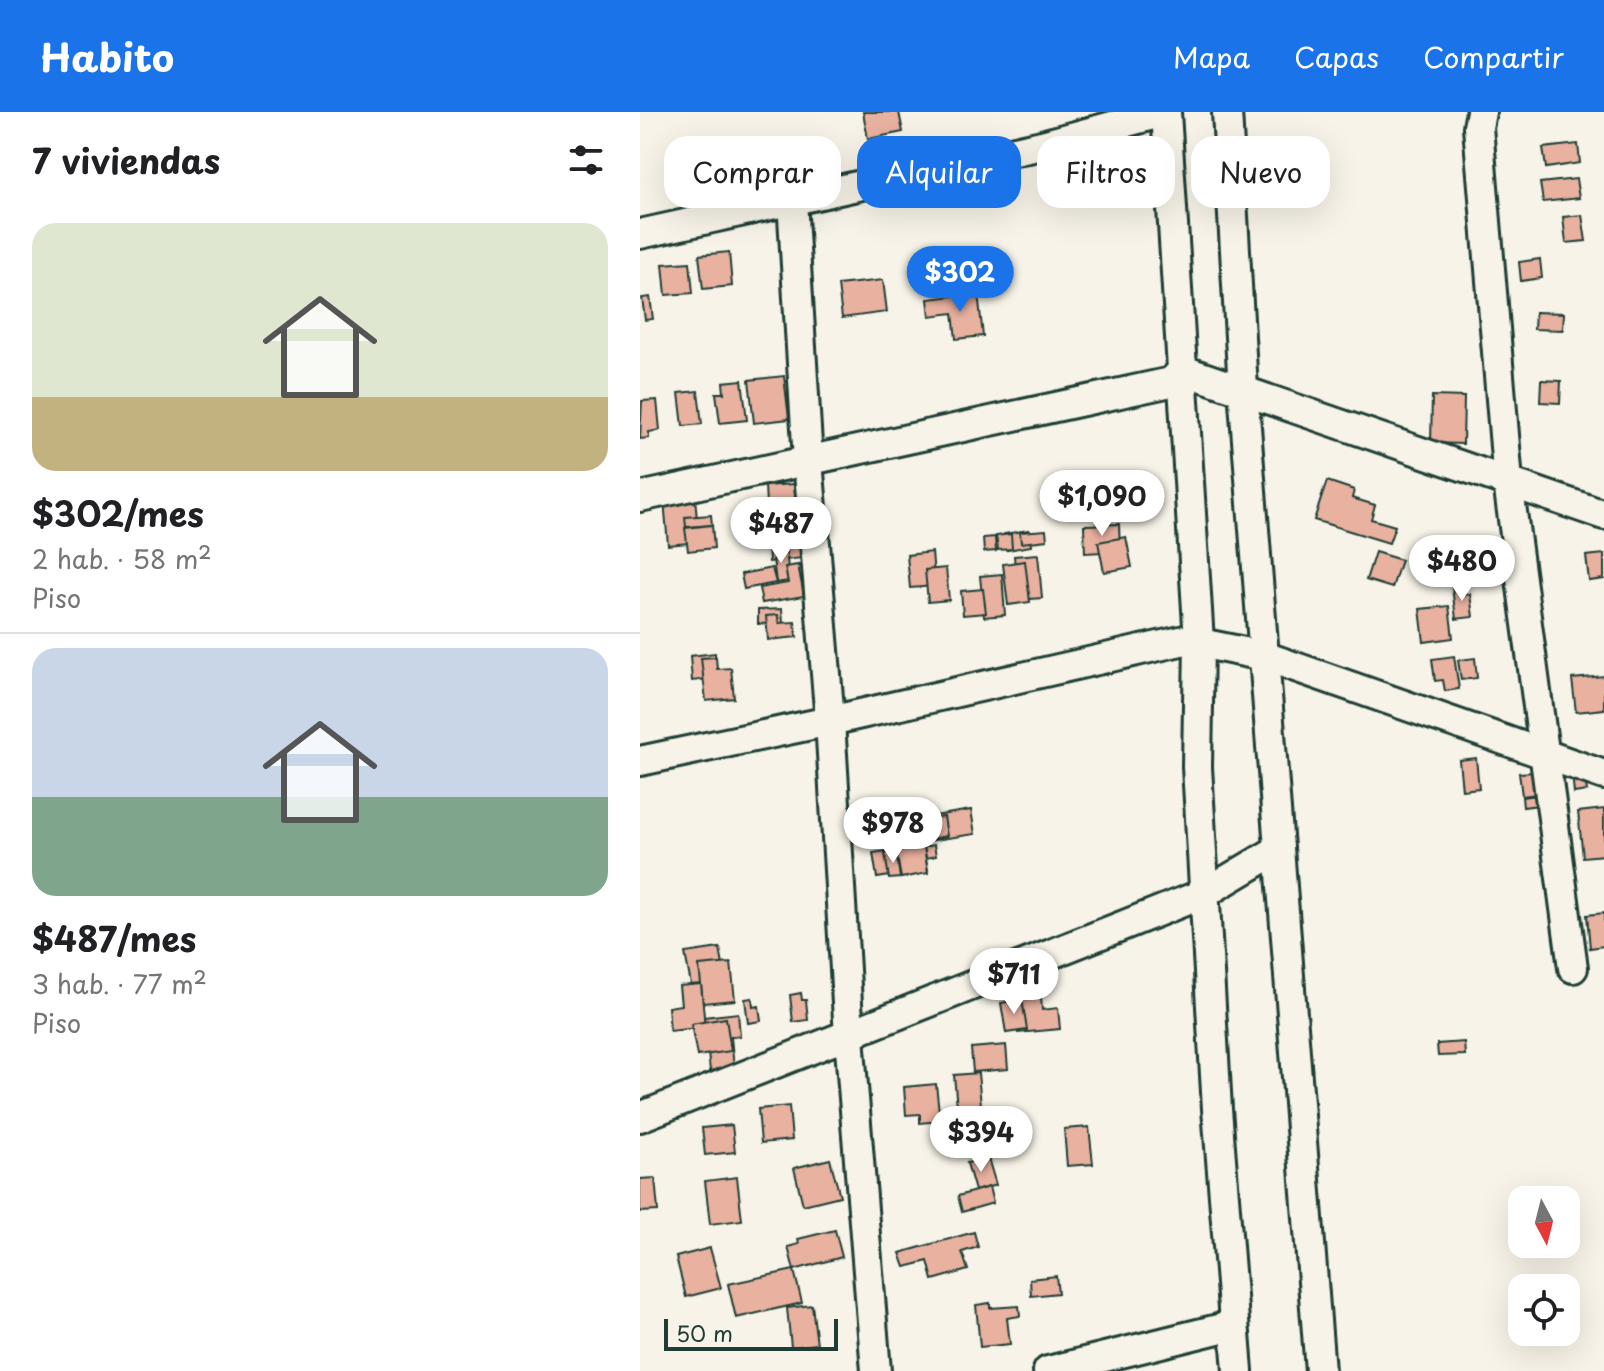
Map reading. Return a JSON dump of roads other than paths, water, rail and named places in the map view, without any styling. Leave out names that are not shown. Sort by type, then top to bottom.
[{"type":"street","points":[[841,189],[1042,145],[1165,112],[1199,642],[1197,767],[1217,1109],[1238,1371]]},
{"type":"street","points":[[1227,112],[1243,389],[1320,1371]]},
{"type":"street","points":[[1481,112],[1478,127],[1508,482],[1573,968]]},
{"type":"street","points":[[640,234],[756,208]]},
{"type":"street","points":[[792,208],[808,461],[830,721],[849,1036],[876,1371]]},
{"type":"street","points":[[1183,370],[1604,515]]},
{"type":"street","points":[[640,497],[1171,382],[1183,370]]},
{"type":"street","points":[[640,761],[1185,640],[1264,656],[1604,775]]},
{"type":"street","points":[[640,1117],[1205,893],[1279,849]]},
{"type":"street","points":[[1048,1371],[1234,1325]]}]
